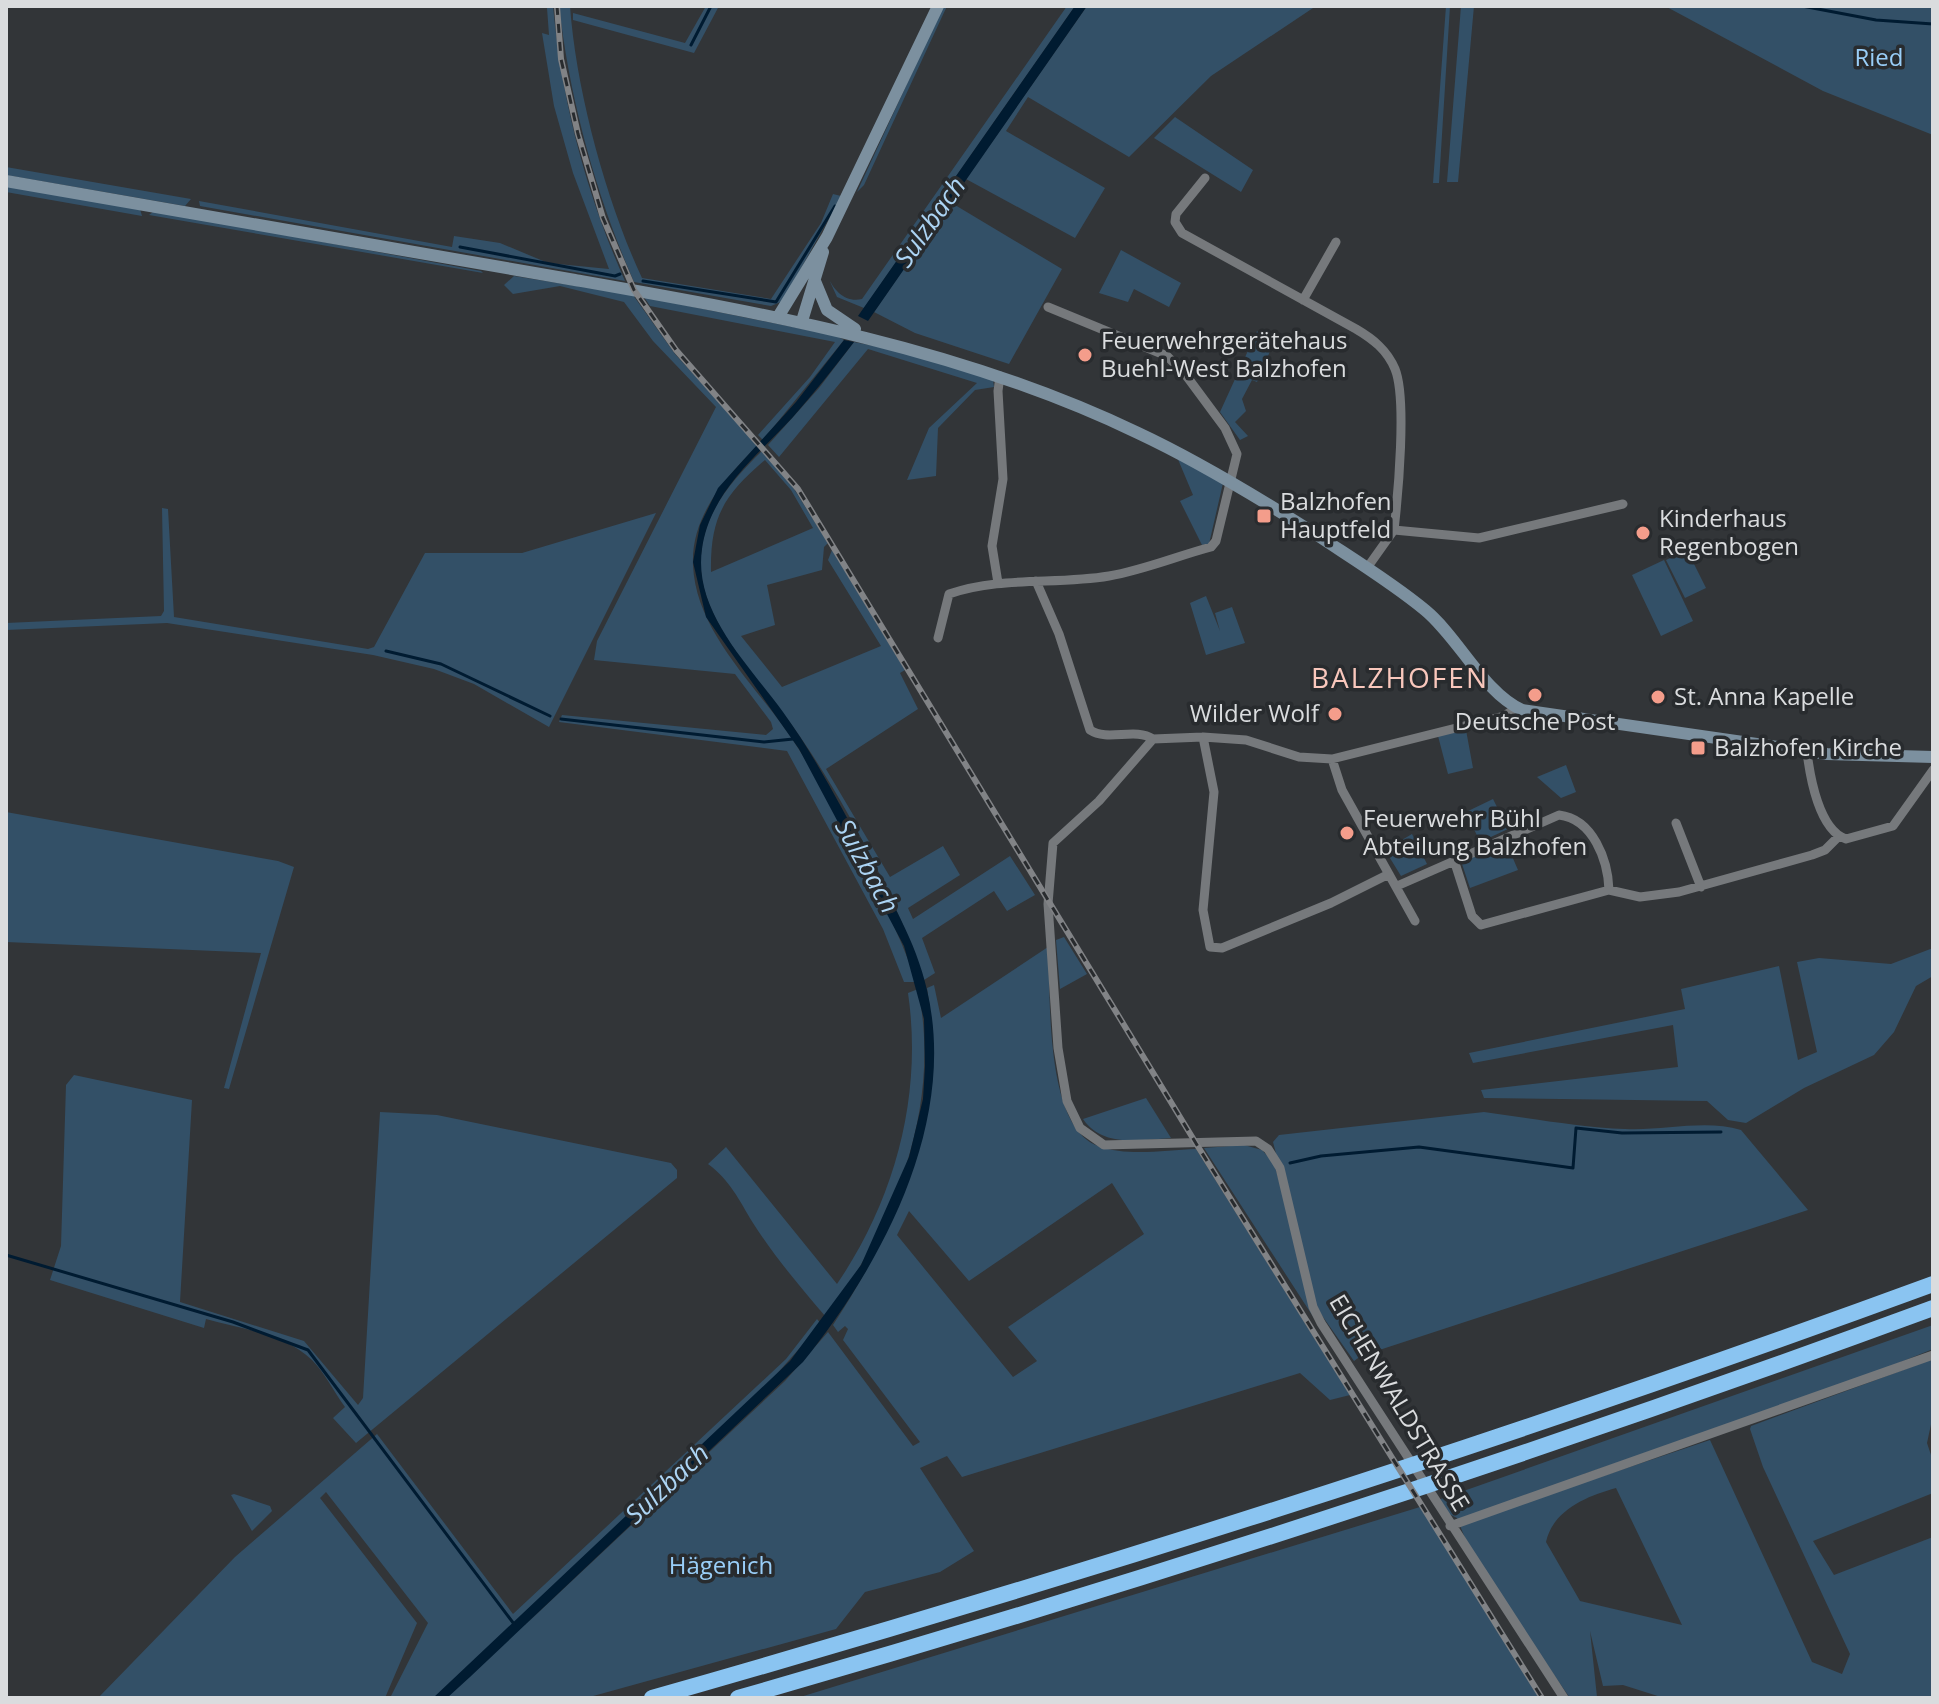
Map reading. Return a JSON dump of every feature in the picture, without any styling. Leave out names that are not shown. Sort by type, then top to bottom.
[{"type":"highway","points":[[652,1698],[1080,1574],[1373,1481],[1933,1284]]},
{"type":"highway","points":[[738,1698],[1089,1595],[1446,1482],[1933,1308]]},
{"type":"street","points":[[778,317],[827,237],[938,6]]},
{"type":"street","points":[[1205,178],[1176,214],[1177,228],[1217,255],[1371,338],[1395,369],[1400,394],[1394,530],[1367,568]]},
{"type":"street","points":[[6,181],[844,326],[864,335],[1000,376],[1092,411],[1230,482],[1367,568],[1443,626],[1498,694],[1516,708],[1546,716],[1807,752],[1933,757]]},
{"type":"street","points":[[802,321],[827,237]]},
{"type":"street","points":[[1303,300],[1336,242]]},
{"type":"street","points":[[815,281],[827,310],[844,326]]},
{"type":"street","points":[[938,638],[949,594],[998,583],[1109,576],[1211,547],[1216,541],[1237,454],[1235,445],[1177,363],[1158,350],[1048,307]]},
{"type":"street","points":[[998,583],[992,546],[1003,479],[998,391],[1000,376]]},
{"type":"street","points":[[1394,530],[1479,538],[1623,504]]},
{"type":"street","points":[[1036,581],[1059,634],[1090,730],[1099,734],[1146,734],[1153,739],[1203,737],[1246,740],[1299,757],[1332,759],[1504,716],[1516,708]]},
{"type":"street","points":[[1203,737],[1214,792],[1203,910],[1210,947],[1222,948],[1318,909],[1389,874]]},
{"type":"street","name":"EICHENWALDSTRASSE","points":[[1153,739],[1099,801],[1057,838],[1051,848],[1048,904],[1058,1048],[1067,1101],[1080,1128],[1094,1141],[1104,1145],[1197,1145],[1246,1139],[1268,1149],[1280,1168],[1313,1307],[1450,1526],[1564,1698]]},
{"type":"street","points":[[1807,752],[1822,810],[1838,837]]},
{"type":"street","points":[[1332,759],[1342,790],[1415,921]]},
{"type":"street","points":[[1454,860],[1472,916],[1481,925],[1609,890],[1651,897],[1701,887],[1812,855],[1825,850],[1838,837],[1862,837],[1893,826],[1933,770]]},
{"type":"street","points":[[1397,886],[1552,817],[1565,815],[1592,833],[1609,877],[1609,890]]},
{"type":"street","points":[[1676,823],[1701,887]]},
{"type":"street","points":[[1450,1526],[1933,1355]]},
{"type":"green space","points":[[540,6],[553,6],[569,112],[587,181],[625,281],[200,206],[199,201],[452,247],[454,236],[500,243],[548,263],[609,269],[573,173],[554,106],[542,33],[549,35],[547,8]]},
{"type":"green space","points":[[559,6],[570,6],[579,73],[595,145],[616,215],[642,278],[771,299],[821,223],[833,194],[841,196],[783,301],[771,306],[634,282],[586,147],[570,77]]},
{"type":"green space","points":[[706,6],[719,6],[694,53],[573,20],[573,13],[685,43]]},
{"type":"green space","points":[[943,6],[947,6],[864,185],[857,192]]},
{"type":"green space","points":[[1067,6],[1075,6],[864,308],[837,297],[828,277],[841,295],[862,299]]},
{"type":"green space","points":[[1087,6],[1316,6],[1211,76],[1129,157],[1028,97],[1006,131],[1105,188],[1075,238],[966,179]]},
{"type":"green space","points":[[1446,6],[1450,6],[1439,183],[1433,183]]},
{"type":"green space","points":[[1461,6],[1474,6],[1458,182],[1447,182]]},
{"type":"green space","name":"Ried","points":[[1665,6],[1933,6],[1933,135],[1823,91]]},
{"type":"green space","points":[[1175,117],[1253,170],[1241,192],[1154,138]]},
{"type":"green space","points":[[6,167],[191,199],[185,206],[6,175]]},
{"type":"green space","points":[[6,185],[140,209],[142,216],[6,192]]},
{"type":"green space","points":[[950,202],[1062,269],[1009,364],[915,333],[874,312]]},
{"type":"green space","points":[[154,211],[481,271],[483,273],[149,215]]},
{"type":"green space","points":[[1121,250],[1181,283],[1169,307],[1134,289],[1128,302],[1099,293]]},
{"type":"green space","points":[[514,276],[633,295],[675,354],[758,445],[722,485],[704,514],[694,547],[697,591],[718,639],[784,727],[817,779],[884,906],[916,982],[904,982],[883,929],[787,751],[559,722],[562,715],[766,735],[773,729],[735,674],[594,660],[597,641],[716,407],[653,341],[624,302],[560,286],[513,294],[504,285]]},
{"type":"green space","points":[[644,297],[837,336],[844,340],[763,440],[758,435],[810,377],[835,342],[650,306]]},
{"type":"green space","points":[[1257,331],[1273,344],[1257,382],[1252,380],[1242,399],[1246,411],[1235,422],[1248,436],[1240,440],[1220,412]]},
{"type":"green space","points":[[854,342],[915,354],[993,380],[994,387],[975,390],[938,428],[936,476],[907,480],[929,428],[977,383],[868,349],[779,457],[768,445],[819,388]]},
{"type":"green space","points":[[763,450],[794,489],[828,543],[824,547],[822,570],[767,585],[775,625],[741,636],[782,687],[881,646],[828,560],[832,550],[905,670],[900,673],[918,709],[826,769],[890,877],[943,846],[960,875],[908,908],[913,919],[1010,856],[1035,895],[1007,911],[994,891],[922,938],[935,973],[924,980],[901,919],[855,826],[803,741],[727,638],[705,593],[701,570],[704,535],[727,489]],"holes":[[[765,460],[791,490],[813,528],[711,572],[717,522],[722,508],[739,485]]]},
{"type":"green space","points":[[1177,457],[1223,483],[1209,544],[1202,545],[1180,501],[1193,495]]},
{"type":"green space","points":[[162,508],[168,509],[174,617],[368,649],[374,647],[425,553],[522,553],[656,513],[549,727],[474,684],[434,669],[373,655],[167,623],[6,630],[6,623],[161,616],[164,611]]},
{"type":"green space","points":[[1687,550],[1706,588],[1685,598],[1666,560]]},
{"type":"green space","points":[[1664,560],[1693,621],[1661,636],[1632,575]]},
{"type":"green space","points":[[1206,596],[1220,631],[1215,613],[1232,607],[1245,643],[1206,655],[1190,603]]},
{"type":"green space","points":[[1466,730],[1473,768],[1448,774],[1438,736]]},
{"type":"green space","points":[[1566,765],[1576,792],[1561,798],[1537,777]]},
{"type":"green space","points":[[1493,799],[1508,829],[1480,842],[1466,812]]},
{"type":"green space","points":[[6,812],[278,861],[294,867],[229,1089],[224,1088],[261,953],[6,942]]},
{"type":"green space","points":[[1412,834],[1427,864],[1401,876],[1385,850]]},
{"type":"green space","points":[[1505,840],[1518,870],[1470,888],[1462,864],[1465,858]]},
{"type":"green space","points":[[1064,937],[1087,974],[1060,989],[1056,940]]},
{"type":"green space","name":"Hägenich","points":[[1048,947],[1051,1026],[1059,1087],[1080,1134],[1098,1146],[1122,1151],[1196,1149],[1350,1395],[1330,1400],[1300,1373],[962,1477],[947,1456],[920,1468],[974,1551],[940,1572],[865,1592],[836,1629],[586,1698],[390,1698],[428,1623],[326,1492],[320,1498],[417,1623],[385,1698],[98,1698],[235,1557],[377,1434],[513,1614],[786,1359],[817,1319],[821,1324],[767,1385],[525,1625],[785,1381],[828,1332],[913,1446],[920,1442],[843,1340],[848,1329],[845,1326],[838,1332],[833,1325],[878,1247],[897,1207],[912,1164],[924,1121],[930,1077],[932,1033],[927,988],[934,985],[941,1018]],"holes":[[[1112,1183],[1144,1234],[1008,1327],[1037,1361],[1013,1377],[897,1235],[909,1211],[969,1281]]]},
{"type":"green space","points":[[1933,948],[1933,976],[1916,986],[1894,1032],[1874,1055],[1804,1088],[1746,1123],[1728,1120],[1707,1101],[1484,1098],[1481,1090],[1678,1067],[1673,1025],[1473,1063],[1469,1053],[1685,1009],[1681,989],[1779,966],[1798,1060],[1817,1052],[1797,962],[1819,958],[1891,964]]},
{"type":"green space","points":[[918,989],[924,1033],[924,1076],[918,1119],[907,1162],[873,1243],[826,1317],[770,1248],[728,1184],[708,1164],[726,1147],[837,1284],[875,1217],[900,1145],[911,1070],[912,1031],[908,993]]},
{"type":"green space","points":[[74,1075],[192,1100],[180,1302],[304,1341],[358,1405],[363,1398],[380,1112],[437,1115],[671,1163],[677,1170],[677,1178],[356,1443],[333,1418],[345,1407],[325,1377],[312,1360],[289,1344],[206,1319],[204,1328],[50,1280],[61,1246],[66,1085]]},
{"type":"green space","points":[[1146,1098],[1171,1138],[1135,1141],[1111,1138],[1091,1128],[1083,1119]]},
{"type":"green space","points":[[1484,1112],[1607,1128],[1713,1125],[1741,1130],[1808,1210],[1361,1356],[1354,1361],[1316,1307],[1273,1142],[1279,1135]]},
{"type":"green space","points":[[1244,1145],[1262,1150],[1274,1163],[1323,1332],[1204,1148]]},
{"type":"green space","points":[[1933,1325],[1933,1349],[1829,1391],[1584,1474],[1588,1481],[1710,1440],[1812,1662],[1842,1674],[1850,1654],[1763,1467],[1750,1429],[1751,1426],[1933,1359],[1933,1415],[1927,1443],[1933,1461],[1933,1493],[1813,1541],[1834,1575],[1933,1537],[1933,1698],[1664,1698],[1623,1685],[1603,1686],[1590,1631],[1597,1697],[1600,1698],[1570,1698],[1473,1558],[1457,1518],[1445,1512],[1438,1500]],"holes":[[[1616,1488],[1682,1625],[1580,1601],[1546,1542],[1556,1521],[1583,1500]]]},
{"type":"green space","points":[[231,1495],[270,1506],[272,1511],[252,1531]]},
{"type":"green space","points":[[1420,1507],[1542,1698],[797,1698]]},
{"type":"water","name":"Sulzbach","points":[[1075,6],[1087,6],[868,321],[858,316]]},
{"type":"water","name":"Sulzbach","points":[[844,340],[854,342],[801,408],[750,461],[714,510],[702,549],[702,572],[706,594],[726,636],[783,712],[816,763],[893,903],[916,954],[927,990],[934,1040],[932,1090],[922,1140],[907,1188],[886,1236],[833,1323],[803,1362],[447,1698],[433,1698],[790,1361],[861,1265],[909,1157],[923,1099],[924,1019],[904,946],[799,749],[706,617],[693,562],[700,525],[718,488],[796,402]]},
{"type":"waterway","points":[[691,45],[711,6]]},
{"type":"waterway","points":[[1802,6],[1876,20],[1933,24]]},
{"type":"waterway","points":[[643,281],[776,302],[835,206]]},
{"type":"waterway","points":[[460,247],[615,276],[620,274]]},
{"type":"waterway","points":[[386,651],[441,664],[550,716]]},
{"type":"waterway","points":[[561,719],[764,742],[793,739]]},
{"type":"waterway","points":[[1290,1163],[1321,1156],[1419,1147],[1573,1168],[1576,1128],[1622,1133],[1721,1132]]},
{"type":"waterway","points":[[6,1255],[233,1322],[308,1350],[514,1624]]},
{"type":"railway","points":[[557,6],[561,59],[578,134],[603,218],[634,290],[676,350],[798,489],[1197,1145],[1542,1698]]},
{"type":"place","name":"Feuerwehrgerätehaus Buehl-West Balzhofen","points":[[1085,355]]},
{"type":"place","name":"Balzhofen Hauptfeld","points":[[1264,516]]},
{"type":"place","name":"Kinderhaus Regenbogen","points":[[1643,533]]},
{"type":"place","name":"Deutsche Post","points":[[1535,695]]},
{"type":"place","name":"St. Anna Kapelle","points":[[1658,697]]},
{"type":"place","name":"Wilder Wolf","points":[[1335,714]]},
{"type":"place","name":"Balzhofen Kirche","points":[[1698,748]]},
{"type":"place","name":"Feuerwehr Bühl Abteilung Balzhofen","points":[[1347,833]]},
{"type":"district","name":"BALZHOFEN","points":[[1400,678]]}]
